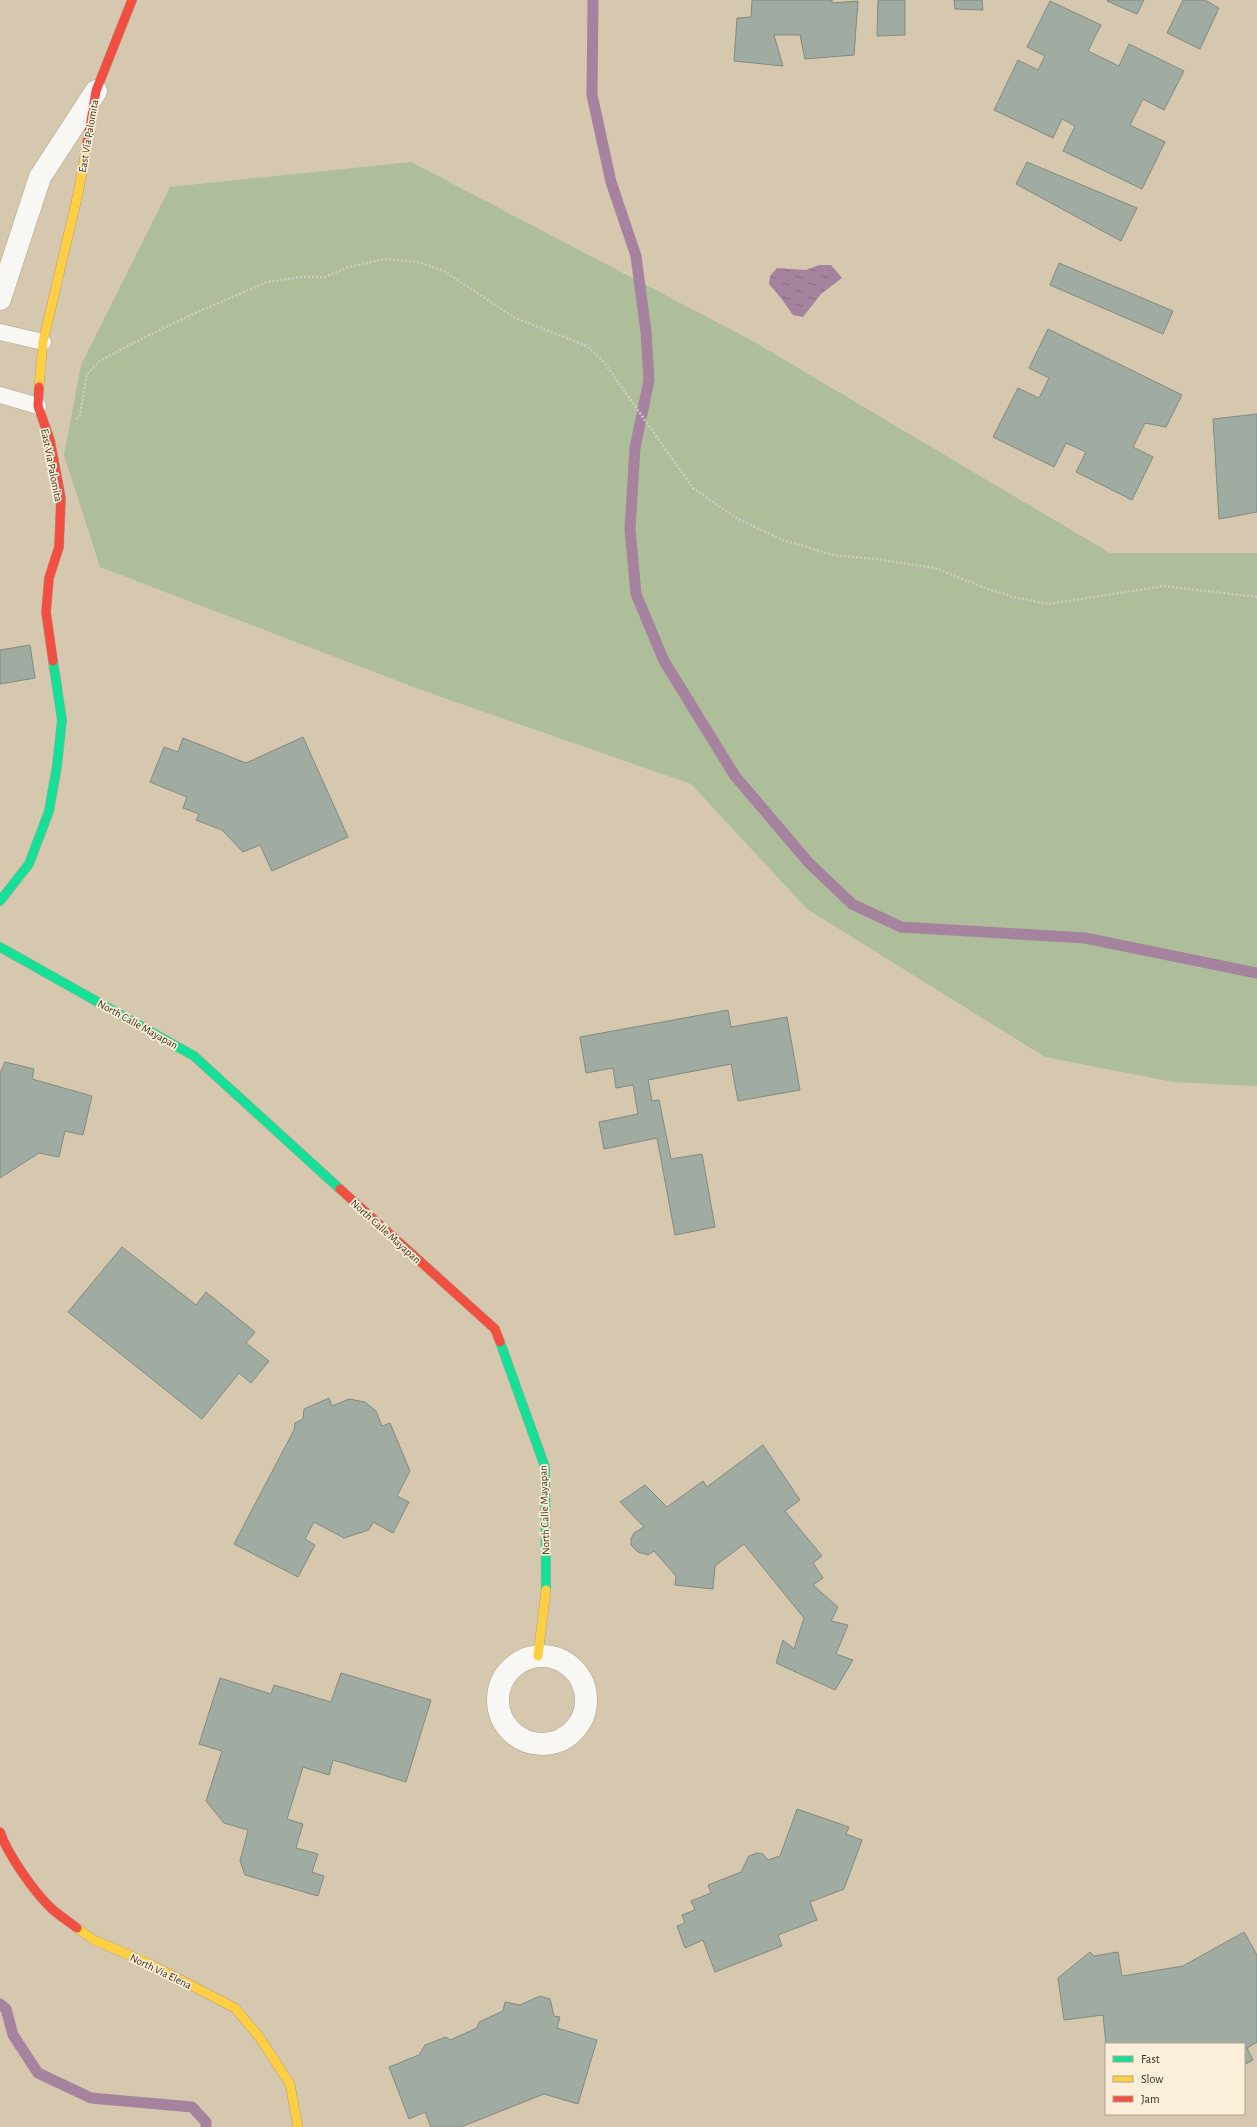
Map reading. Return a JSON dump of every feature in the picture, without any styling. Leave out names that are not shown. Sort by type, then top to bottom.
[{"type":"street","name":"East Via Palomita","points":[[0,899],[29,864],[49,811],[58,766],[62,720],[46,612],[48,578],[59,547],[61,498],[50,440],[38,406],[44,342],[78,194],[96,92],[132,0]]},
{"type":"street","name":"East Via Palomita","points":[[0,299],[40,177],[96,92]]},
{"type":"street","name":"North Calle Mayapan","points":[[0,946],[194,1056],[495,1329],[545,1467],[546,1595],[538,1656]]},
{"type":"street","name":"North Via Elena","points":[[0,1832],[4,1843],[23,1873],[52,1909],[94,1940],[150,1964],[235,2008],[260,2038],[290,2084],[298,2127]]},
{"type":"lane","points":[[0,332],[44,342]]},
{"type":"lane","points":[[0,396],[38,406]]},
{"type":"path","points":[[75,420],[80,415],[88,374],[100,361],[193,314],[267,282],[302,277],[324,277],[350,267],[384,260],[418,262],[444,271],[515,318],[587,346],[603,361],[693,488],[738,519],[783,540],[833,555],[882,560],[935,568],[1006,595],[1049,604],[1164,586],[1257,597]]},
{"type":"green space","points":[[411,162],[751,340],[1110,553],[1257,553],[1257,1086],[1173,1082],[1045,1057],[807,909],[691,784],[424,691],[100,567],[64,455],[81,365],[170,187]]},
{"type":"water","points":[[819,265],[831,265],[842,278],[821,294],[803,317],[793,315],[769,284],[770,276],[777,268],[806,270]]},
{"type":"building","points":[[752,0],[832,0],[832,3],[858,1],[854,55],[805,59],[800,35],[774,35],[783,66],[734,61],[737,18],[751,17]]},
{"type":"building","points":[[878,0],[905,0],[905,35],[877,36]]},
{"type":"building","points":[[954,0],[982,0],[983,10],[955,9]]},
{"type":"building","points":[[1144,0],[1137,14],[1107,1]]},
{"type":"building","points":[[1183,0],[1205,0],[1219,8],[1200,49],[1167,33]]},
{"type":"building","points":[[1050,1],[1101,25],[1088,51],[1119,66],[1129,44],[1184,71],[1164,110],[1143,99],[1130,125],[1165,142],[1142,189],[1063,151],[1075,126],[1062,119],[1053,138],[994,110],[1018,60],[1038,70],[1045,56],[1027,47]]},
{"type":"building","points":[[1027,162],[1137,208],[1121,241],[1016,184]]},
{"type":"building","points":[[1059,263],[1173,311],[1163,334],[1050,285]]},
{"type":"building","points":[[1048,329],[1182,395],[1166,427],[1145,423],[1133,447],[1153,457],[1132,500],[1076,472],[1086,452],[1066,443],[1054,467],[993,437],[1018,388],[1039,398],[1049,378],[1029,368]]},
{"type":"building","points":[[1257,414],[1257,512],[1219,519],[1213,419]]},
{"type":"building","points":[[30,645],[35,678],[0,684],[0,650]]},
{"type":"building","points":[[303,737],[348,837],[272,871],[260,845],[243,852],[222,830],[196,820],[199,814],[183,808],[187,797],[150,782],[164,747],[178,752],[183,738],[246,763]]},
{"type":"building","points":[[728,1010],[731,1027],[787,1017],[800,1090],[738,1101],[731,1064],[648,1080],[652,1101],[659,1100],[671,1159],[702,1154],[715,1227],[675,1235],[657,1138],[604,1149],[599,1122],[638,1114],[633,1085],[616,1088],[613,1068],[586,1073],[580,1037]]},
{"type":"building","points":[[5,1062],[34,1069],[32,1079],[92,1096],[83,1135],[65,1131],[59,1157],[39,1153],[0,1178],[0,1073]]},
{"type":"building","points":[[122,1247],[196,1305],[206,1292],[255,1332],[246,1343],[269,1361],[251,1383],[239,1373],[202,1419],[68,1312]]},
{"type":"building","points":[[329,1398],[332,1406],[349,1399],[365,1402],[376,1411],[382,1426],[390,1423],[410,1471],[397,1496],[409,1502],[393,1533],[373,1522],[369,1530],[344,1538],[314,1522],[305,1539],[315,1545],[298,1577],[234,1544],[294,1430],[295,1423],[303,1419],[304,1409]]},
{"type":"building","points":[[763,1445],[800,1500],[785,1511],[822,1556],[813,1563],[823,1578],[813,1585],[838,1607],[831,1621],[848,1625],[836,1654],[853,1660],[835,1690],[776,1663],[783,1640],[794,1649],[804,1618],[744,1544],[715,1566],[713,1589],[675,1585],[676,1576],[654,1551],[648,1555],[638,1552],[631,1545],[631,1539],[634,1533],[644,1527],[620,1502],[645,1485],[667,1507],[703,1481],[707,1487]]},
{"type":"building","points":[[341,1673],[431,1700],[406,1782],[333,1760],[329,1775],[303,1767],[287,1819],[303,1824],[296,1848],[318,1854],[312,1872],[324,1876],[318,1896],[245,1875],[240,1861],[248,1830],[224,1823],[206,1801],[222,1751],[199,1744],[220,1678],[271,1694],[274,1685],[331,1702]]},
{"type":"building","points":[[797,1809],[849,1827],[846,1834],[862,1840],[844,1889],[810,1902],[817,1920],[778,1935],[782,1946],[715,1972],[703,1940],[685,1948],[677,1926],[685,1923],[682,1915],[695,1910],[691,1901],[711,1893],[708,1885],[741,1872],[749,1856],[757,1853],[763,1854],[768,1860],[780,1856]]},
{"type":"building","points":[[1244,1932],[1257,1955],[1257,2042],[1247,2048],[1253,2060],[1245,2064],[1245,2043],[1106,2043],[1103,2015],[1064,2020],[1058,1978],[1090,1952],[1094,1956],[1118,1952],[1122,1976],[1183,1966]]},
{"type":"building","points":[[540,1996],[550,1999],[554,2016],[560,2017],[557,2028],[597,2040],[578,2104],[544,2094],[461,2127],[431,2127],[425,2112],[409,2119],[389,2067],[419,2055],[425,2045],[446,2037],[450,2040],[477,2028],[479,2022],[503,2011],[505,2002],[520,2005]]},
{"type":"waterway","points":[[593,0],[592,95],[611,182],[636,256],[646,332],[649,380],[635,448],[630,529],[636,594],[664,661],[735,776],[809,863],[852,904],[901,927],[1085,938],[1257,973]]},
{"type":"waterway","points":[[0,2004],[6,2009],[13,2035],[38,2073],[91,2098],[192,2107],[206,2122],[206,2127]]},
{"type":"traffic: fast","points":[[0,901],[29,864],[49,811],[57,766],[62,720],[53,661]]},
{"type":"traffic: fast","points":[[0,947],[194,1056],[340,1189]]},
{"type":"traffic: fast","points":[[500,1342],[545,1467],[546,1590]]},
{"type":"traffic: slow","points":[[39,387],[43,342],[78,194],[87,144]]},
{"type":"traffic: slow","points":[[538,1656],[546,1590]]},
{"type":"traffic: slow","points":[[77,1928],[94,1940],[150,1964],[235,2008],[260,2038],[290,2084],[298,2127]]},
{"type":"traffic: jam","points":[[87,144],[96,91],[132,0]]},
{"type":"traffic: jam","points":[[39,387],[38,406],[50,440],[61,498],[59,547],[49,578],[46,612],[53,661]]},
{"type":"traffic: jam","points":[[340,1189],[495,1329],[500,1342]]},
{"type":"traffic: jam","points":[[0,1832],[15,1862],[37,1893],[61,1917],[77,1928]]}]
